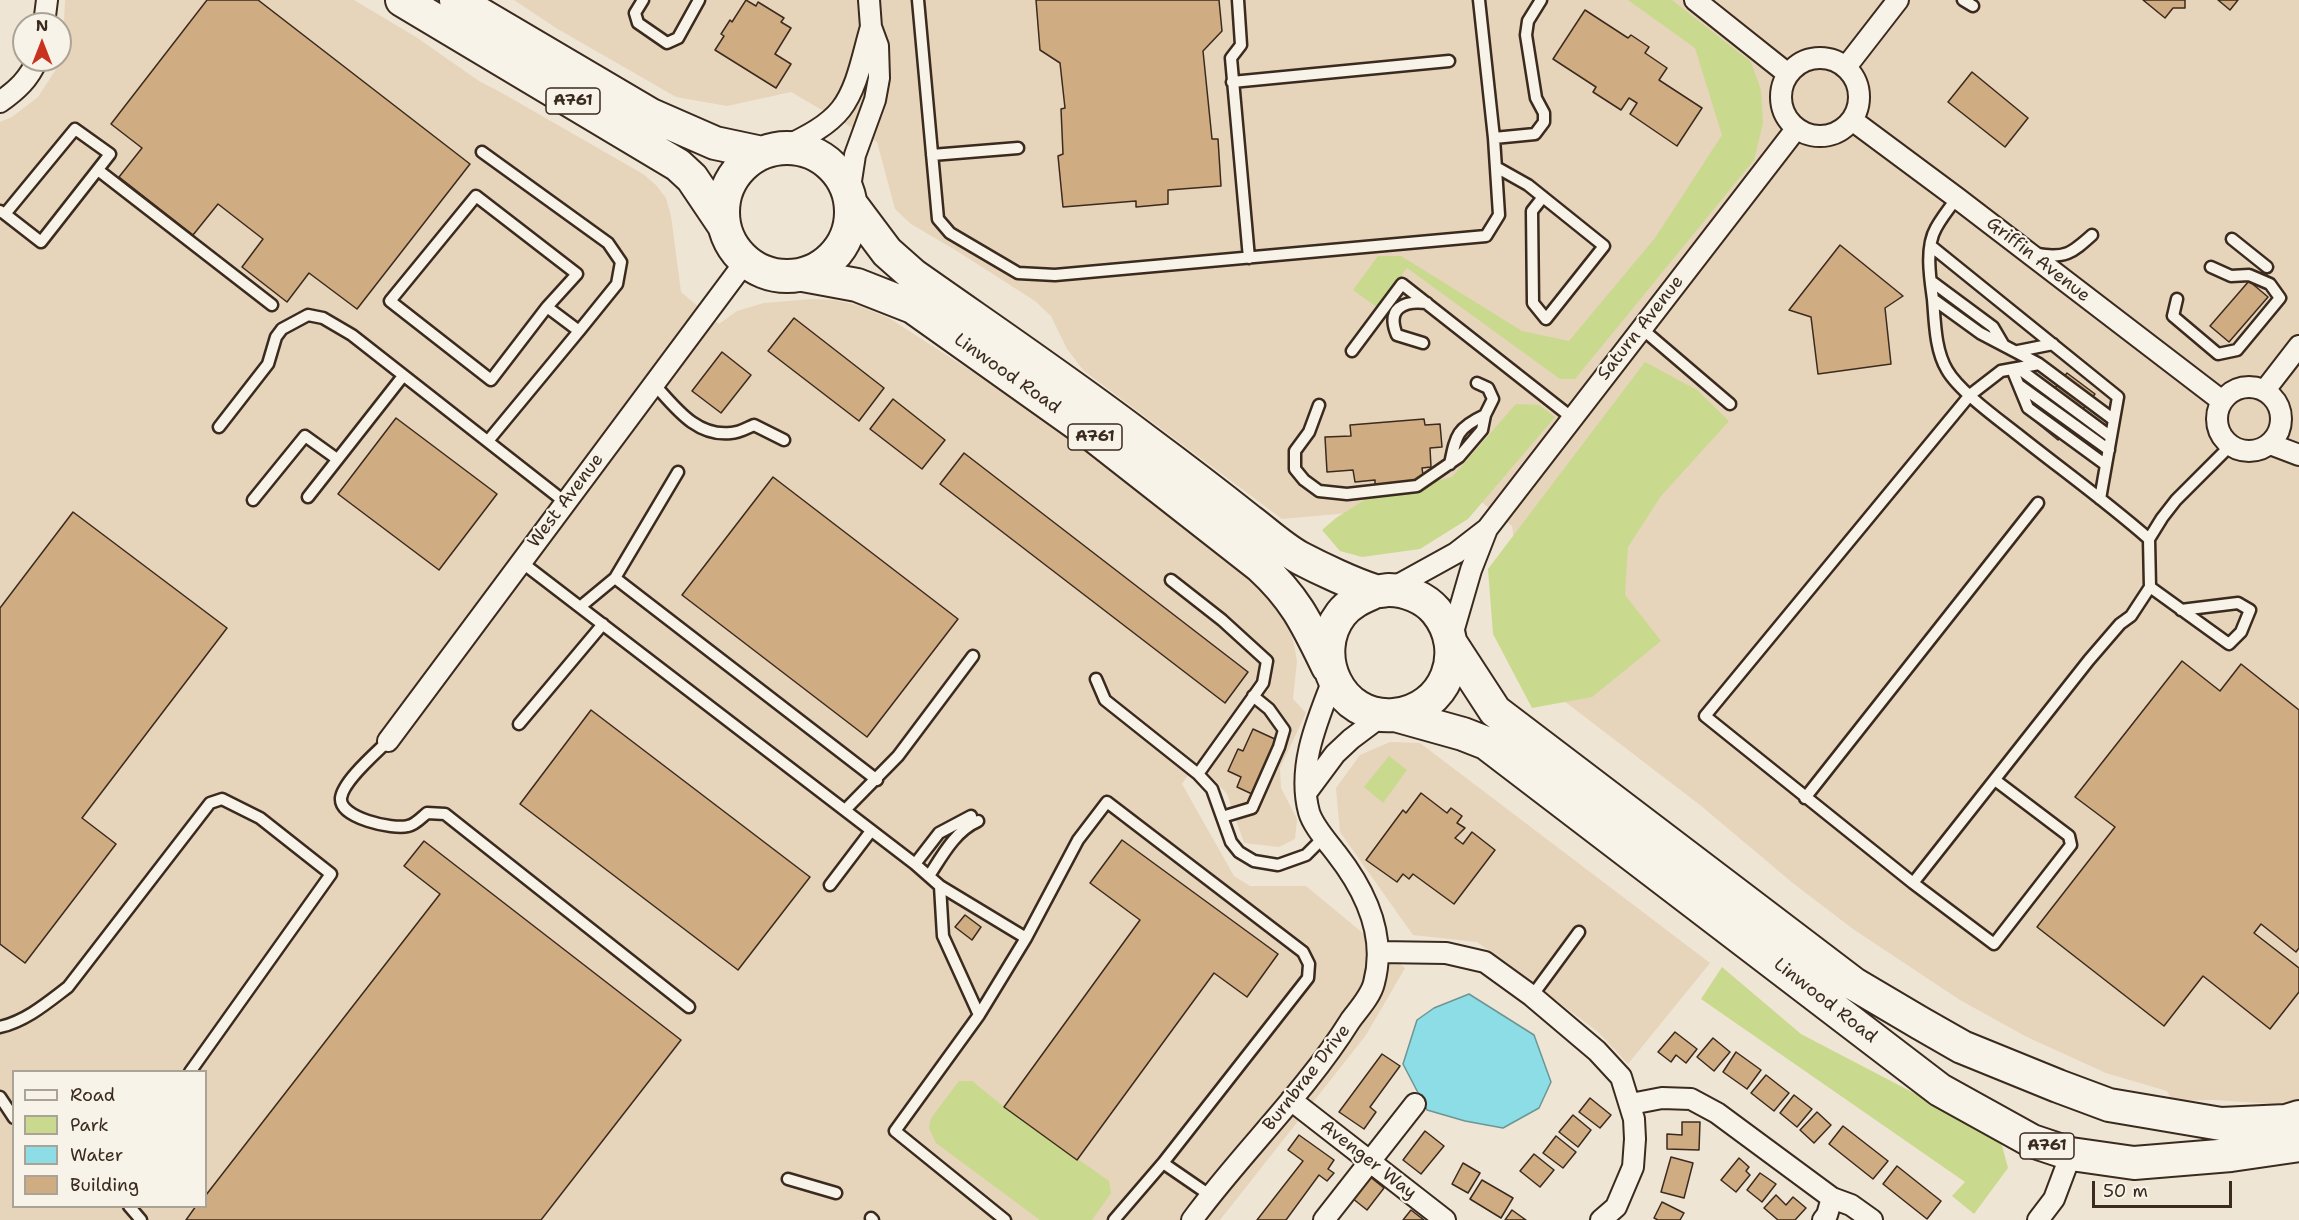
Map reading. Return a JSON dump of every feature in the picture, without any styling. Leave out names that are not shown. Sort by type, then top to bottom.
[{"type":"main road","name":"A761","points":[[402,0],[678,165],[692,178],[723,224]]},
{"type":"main road","name":"A761","points":[[456,0],[651,115],[715,143],[772,150]]},
{"type":"main road","points":[[772,150],[805,150],[825,160],[840,175],[850,199],[852,214],[848,235],[838,253],[822,267],[803,275],[783,277],[763,272],[745,262],[731,245],[723,224],[723,203],[730,182],[743,165],[772,150]]},
{"type":"main road","name":"Linwood Road","points":[[850,199],[887,252],[913,275],[1106,411],[1298,557],[1382,591]]},
{"type":"main road","name":"Linwood Road","points":[[803,275],[857,285],[913,307],[1093,435],[1280,584],[1297,605],[1332,677]]},
{"type":"main road","points":[[1382,591],[1418,597],[1434,609],[1446,626],[1451,642],[1451,665],[1444,684],[1432,699],[1414,710],[1389,715],[1356,705],[1340,691],[1332,677],[1327,652],[1331,631],[1341,613],[1357,599],[1382,591]]},
{"type":"main road","name":"Linwood Road","points":[[1451,642],[1495,711],[1854,984],[1962,1047],[2109,1105],[2221,1124],[2286,1121],[2299,1117]]},
{"type":"main road","name":"Linwood Road","points":[[1389,715],[1478,740],[1519,768],[1940,1090],[2032,1141],[2071,1154],[2134,1163],[2230,1155],[2299,1145]]},
{"type":"street","points":[[850,199],[855,155],[875,100],[879,78],[878,46],[871,27],[868,0]]},
{"type":"street","points":[[1695,0],[1788,74]]},
{"type":"street","points":[[1846,67],[1898,0]]},
{"type":"street","points":[[772,150],[816,130],[841,110],[849,95],[871,27]]},
{"type":"street","points":[[1814,59],[1831,60],[1846,67],[1858,90],[1858,104],[1852,120],[1845,128],[1822,136],[1808,135],[1796,129],[1783,112],[1780,99],[1782,86],[1788,74],[1801,63],[1814,59]]},
{"type":"street","points":[[0,102],[19,88],[31,72]]},
{"type":"street","name":"Griffin Avenue","points":[[1852,120],[2222,401]]},
{"type":"street","name":"Saturn Avenue","points":[[1382,591],[1456,553],[1487,529],[1796,129]]},
{"type":"street","name":"West Avenue","points":[[388,741],[745,262]]},
{"type":"street","points":[[2265,390],[2299,346]]},
{"type":"street","points":[[2249,386],[2265,390],[2279,404],[2282,415],[2281,427],[2277,436],[2270,444],[2252,451],[2241,450],[2230,445],[2220,432],[2217,421],[2222,401],[2238,388],[2249,386]]},
{"type":"street","points":[[2270,444],[2299,455]]},
{"type":"street","name":"Saturn Avenue","points":[[1451,642],[1471,570],[1487,529]]},
{"type":"street","name":"Burnbrae Drive","points":[[1192,1220],[1331,1052],[1374,984],[1379,952],[1375,922],[1351,872],[1309,814],[1306,793],[1305,775],[1311,746],[1332,677]]},
{"type":"street","points":[[1306,793],[1335,754],[1351,739],[1389,715]]},
{"type":"street","points":[[1379,952],[1446,953],[1485,962],[1532,996],[1597,1051],[1621,1077],[1631,1104],[1635,1139],[1633,1167],[1616,1207],[1601,1220]]},
{"type":"street","points":[[1631,1104],[1662,1098],[1691,1100],[1717,1113],[1832,1198],[1851,1205],[1872,1220]]},
{"type":"street","name":"Avenger Way","points":[[1291,1100],[1364,1167],[1445,1220]]},
{"type":"street","points":[[1324,1220],[1415,1104]]},
{"type":"street","points":[[2038,1220],[2054,1199],[2071,1154]]},
{"type":"street","points":[[1823,1220],[1827,1215],[1832,1198]]},
{"type":"lane","points":[[643,0],[635,14],[638,23],[667,43],[678,38],[699,0]]},
{"type":"lane","points":[[918,0],[938,219],[950,233],[1018,273],[1055,275],[1486,236],[1499,215],[1494,138],[1479,0]]},
{"type":"lane","points":[[1238,0],[1241,45],[1231,58],[1232,82],[1249,258]]},
{"type":"lane","points":[[1494,138],[1535,134],[1544,122],[1545,113],[1536,98],[1526,35],[1528,21],[1541,0]]},
{"type":"lane","points":[[1232,82],[1449,62]]},
{"type":"lane","points":[[75,129],[110,154],[41,242],[2,212],[75,129]]},
{"type":"lane","points":[[932,155],[1018,148]]},
{"type":"lane","points":[[482,152],[608,243],[621,262],[617,284],[488,441]]},
{"type":"lane","points":[[1496,167],[1528,185],[1543,197],[1604,246],[1546,319],[1533,303],[1532,211],[1543,197]]},
{"type":"lane","points":[[98,171],[272,305]]},
{"type":"lane","points":[[477,196],[577,274],[547,307],[491,380],[390,301],[477,196]]},
{"type":"lane","points":[[1957,198],[1936,229],[1931,246],[1931,281],[1941,358],[1954,380],[1989,413],[2149,539]]},
{"type":"lane","points":[[2028,252],[2054,257],[2073,252],[2092,235]]},
{"type":"lane","points":[[2232,239],[2267,267]]},
{"type":"lane","points":[[1931,246],[2118,397],[2100,499]]},
{"type":"lane","points":[[2177,298],[2173,316],[2218,354],[2237,350],[2280,298],[2270,285],[2249,274],[2230,276],[2211,267]]},
{"type":"lane","points":[[1931,281],[1993,327],[2003,344]]},
{"type":"lane","points":[[1352,351],[1402,284],[1572,417]]},
{"type":"lane","points":[[1933,299],[1980,333],[2039,364],[2114,420]]},
{"type":"lane","points":[[1423,343],[1397,335],[1392,324],[1394,314],[1401,306],[1414,302],[1427,303]]},
{"type":"lane","points":[[547,307],[579,331]]},
{"type":"lane","points":[[219,427],[268,364],[276,336],[282,329],[308,315],[323,318],[352,335],[565,502]]},
{"type":"lane","points":[[1641,328],[1730,404]]},
{"type":"lane","points":[[2018,351],[2053,344]]},
{"type":"lane","points":[[1995,780],[2069,836],[2071,845],[1994,944],[1913,883],[1704,716],[1970,395],[2001,371],[2039,364]]},
{"type":"lane","points":[[2015,368],[2028,408],[2106,465]]},
{"type":"lane","points":[[2015,368],[2111,437]]},
{"type":"lane","points":[[308,497],[403,376]]},
{"type":"lane","points":[[1319,405],[1309,432],[1295,452],[1295,469],[1304,480],[1319,491],[1347,494],[1417,486],[1459,457],[1482,430],[1485,415],[1493,399],[1488,388],[1477,383]]},
{"type":"lane","points":[[654,384],[680,413],[701,429],[732,433],[754,425],[784,440]]},
{"type":"lane","points":[[2019,385],[2109,450]]},
{"type":"lane","points":[[1450,464],[1455,440],[1467,424],[1485,415]]},
{"type":"lane","points":[[253,500],[305,436],[337,459]]},
{"type":"lane","points":[[1913,883],[2090,660],[2120,624],[2131,616],[2150,587],[2149,539],[2176,500],[2230,445]]},
{"type":"lane","points":[[580,607],[615,578],[678,472]]},
{"type":"lane","points":[[1805,798],[2038,503]]},
{"type":"lane","points":[[520,561],[915,864],[940,886],[1026,938]]},
{"type":"lane","points":[[615,578],[877,780]]},
{"type":"lane","points":[[1171,580],[1222,620],[1267,661],[1263,683],[1198,774]]},
{"type":"lane","points":[[2150,587],[2181,610],[2229,644],[2241,632],[2250,610],[2238,603],[2181,610]]},
{"type":"lane","points":[[519,724],[603,624]]},
{"type":"lane","points":[[845,810],[877,780],[898,756],[973,656]]},
{"type":"lane","points":[[1096,679],[1105,700],[1198,774],[1212,789],[1231,842],[1239,852],[1254,861],[1278,865],[1306,855],[1324,837]]},
{"type":"lane","points":[[1222,817],[1252,808],[1280,747],[1284,730],[1269,710],[1253,696]]},
{"type":"lane","points":[[388,741],[351,778],[341,795],[341,803],[348,811],[376,824],[389,827],[410,826],[427,813],[445,814],[689,1007]]},
{"type":"lane","points":[[0,1027],[13,1024],[42,1007],[68,987],[203,812],[216,800],[227,800],[260,818],[331,874],[191,1070]]},
{"type":"lane","points":[[1005,1220],[895,1131],[979,1015],[1026,938],[1078,840],[1107,802],[1303,952],[1309,964],[1308,978],[1163,1163],[1114,1220]]},
{"type":"lane","points":[[915,864],[939,833],[975,818],[949,846],[929,876]]},
{"type":"lane","points":[[830,885],[871,831]]},
{"type":"lane","points":[[940,886],[943,936],[979,1015]]},
{"type":"lane","points":[[1532,996],[1579,932]]},
{"type":"lane","points":[[0,1097],[12,1115]]},
{"type":"lane","points":[[1163,1163],[1211,1196]]},
{"type":"lane","points":[[788,1179],[836,1193]]},
{"type":"lane","points":[[131,1208],[141,1220]]},
{"type":"shaded area","points":[[65,0],[354,0],[416,37],[479,81],[643,174],[656,185],[666,198],[671,216],[681,292],[719,324],[737,311],[764,303],[812,299],[834,300],[857,305],[889,318],[1047,420],[1256,583],[1272,599],[1286,619],[1297,661],[1293,699],[1306,713],[1280,768],[1281,788],[1297,819],[1295,839],[1279,847],[1244,843],[1227,794],[1197,761],[1182,784],[1234,876],[1250,886],[1306,886],[1405,968],[1366,1035],[1220,1220],[0,1220],[0,122],[12,117],[38,97],[54,72],[72,72],[72,12],[64,12]]},
{"type":"shaded area","points":[[514,0],[2299,0],[2299,1099],[2275,1104],[2214,1100],[2172,1101],[2167,1091],[2106,1073],[2027,1037],[1960,1000],[1853,929],[1794,884],[1700,805],[1534,678],[1512,526],[1480,501],[1282,519],[1084,371],[1067,349],[1051,316],[1035,301],[911,224],[895,209],[877,142],[791,92],[727,106],[676,97],[556,28]]},
{"type":"shaded area","points":[[1390,742],[1420,743],[1710,963],[1628,1064],[1597,1031],[1477,942],[1413,935],[1340,832],[1336,788],[1360,755]]},
{"type":"green space","points":[[1628,0],[1672,0],[1751,62],[1761,90],[1763,123],[1754,160],[1575,379],[1560,379],[1407,268],[1377,307],[1353,290],[1378,256],[1401,256],[1522,331],[1569,341],[1655,238],[1722,135],[1695,48]]},
{"type":"green space","points":[[1645,362],[1697,390],[1729,421],[1661,496],[1628,547],[1625,595],[1661,641],[1592,697],[1532,708],[1493,634],[1488,569]]},
{"type":"green space","points":[[1516,404],[1539,405],[1555,417],[1468,519],[1420,549],[1362,557],[1340,551],[1322,530],[1369,497],[1452,477]]},
{"type":"green space","points":[[1389,756],[1407,770],[1383,803],[1364,787]]},
{"type":"green space","points":[[1722,967],[1801,1034],[2000,1138],[2008,1168],[1974,1214],[1952,1196],[1965,1182],[1701,999]]},
{"type":"green space","points":[[959,1081],[972,1081],[1004,1107],[1109,1181],[1111,1193],[1092,1220],[1040,1220],[936,1143],[929,1128],[931,1118]]},
{"type":"water","points":[[1469,994],[1534,1035],[1551,1082],[1539,1108],[1503,1128],[1465,1121],[1427,1110],[1403,1064],[1417,1020],[1434,1008]]},
{"type":"building","points":[[207,0],[258,0],[470,164],[357,309],[309,273],[287,302],[242,267],[263,239],[218,204],[193,235],[119,177],[142,148],[111,124]]},
{"type":"building","points":[[746,0],[756,6],[758,2],[784,18],[781,22],[791,28],[775,54],[791,64],[776,88],[715,50],[724,36],[721,34]]},
{"type":"building","points":[[1036,0],[1219,0],[1222,31],[1203,51],[1212,139],[1218,139],[1221,186],[1168,190],[1168,204],[1136,207],[1136,201],[1063,207],[1058,156],[1063,154],[1061,109],[1065,108],[1060,63],[1040,50]]},
{"type":"building","points":[[2143,0],[2185,0],[2185,8],[2173,8],[2165,18]]},
{"type":"building","points":[[2218,0],[2238,0],[2230,10]]},
{"type":"building","points":[[1585,10],[1628,38],[1631,35],[1649,47],[1645,53],[1667,68],[1659,80],[1702,108],[1677,146],[1630,114],[1637,103],[1629,98],[1621,110],[1593,92],[1596,87],[1553,59]]},
{"type":"building","points":[[1972,72],[2028,118],[2005,147],[1948,102]]},
{"type":"building","points":[[1840,245],[1903,296],[1885,308],[1891,364],[1818,374],[1811,317],[1789,310]]},
{"type":"building","points":[[2249,281],[2268,297],[2229,342],[2210,326]]},
{"type":"building","points":[[794,318],[884,388],[859,421],[768,351]]},
{"type":"building","points":[[722,352],[751,375],[721,413],[692,391]]},
{"type":"building","points":[[2067,373],[2095,394],[2058,440],[2031,418]]},
{"type":"building","points":[[893,399],[945,440],[922,469],[870,429]]},
{"type":"building","points":[[396,418],[497,494],[439,570],[338,494]]},
{"type":"building","points":[[1424,419],[1425,425],[1440,424],[1442,447],[1430,448],[1431,467],[1422,468],[1424,482],[1375,486],[1375,480],[1355,482],[1353,470],[1327,472],[1325,437],[1351,436],[1350,425]]},
{"type":"building","points":[[964,453],[1248,672],[1225,703],[940,484]]},
{"type":"building","points":[[773,477],[958,619],[867,737],[682,595]]},
{"type":"building","points":[[73,512],[227,628],[82,818],[116,844],[25,963],[0,944],[0,608]]},
{"type":"building","points":[[2182,661],[2220,691],[2241,664],[2299,710],[2299,948],[2296,952],[2261,924],[2254,933],[2299,968],[2299,992],[2270,1029],[2203,976],[2164,1026],[2037,927],[2115,827],[2075,797]]},
{"type":"building","points":[[591,710],[810,877],[738,970],[520,804]]},
{"type":"building","points":[[1253,729],[1277,740],[1252,794],[1237,787],[1241,777],[1228,771],[1238,749],[1243,751]]},
{"type":"building","points":[[1421,793],[1447,813],[1451,808],[1462,816],[1457,823],[1465,828],[1455,838],[1463,844],[1472,832],[1495,850],[1454,904],[1413,874],[1409,879],[1403,874],[1397,882],[1366,860],[1403,810],[1406,813]]},
{"type":"building","points":[[1122,840],[1278,954],[1247,997],[1214,973],[1077,1160],[1004,1107],[1140,920],[1090,883]]},
{"type":"building","points":[[424,841],[681,1040],[541,1220],[186,1220],[195,1208],[207,1208],[207,1194],[440,894],[404,866]]},
{"type":"building","points":[[965,915],[981,927],[972,940],[955,927]]},
{"type":"building","points":[[1675,1032],[1697,1049],[1686,1063],[1676,1055],[1671,1062],[1658,1052]]},
{"type":"building","points":[[1713,1038],[1730,1052],[1714,1071],[1697,1057]]},
{"type":"building","points":[[1736,1052],[1761,1070],[1747,1089],[1723,1072]]},
{"type":"building","points":[[1382,1054],[1400,1066],[1370,1107],[1376,1112],[1364,1129],[1339,1112]]},
{"type":"building","points":[[1766,1075],[1789,1093],[1774,1111],[1751,1093]]},
{"type":"building","points":[[1794,1095],[1812,1109],[1797,1127],[1780,1113]]},
{"type":"building","points":[[1590,1098],[1611,1115],[1600,1128],[1579,1112]]},
{"type":"building","points":[[1817,1112],[1831,1125],[1814,1143],[1800,1130]]},
{"type":"building","points":[[1573,1115],[1591,1130],[1578,1147],[1559,1132]]},
{"type":"building","points":[[1682,1122],[1700,1122],[1699,1150],[1667,1149],[1667,1134],[1682,1135]]},
{"type":"building","points":[[1843,1126],[1888,1161],[1873,1179],[1829,1144]]},
{"type":"building","points":[[1425,1131],[1444,1146],[1421,1174],[1403,1160]]},
{"type":"building","points":[[1299,1135],[1334,1160],[1328,1169],[1334,1173],[1327,1181],[1319,1175],[1286,1220],[1257,1220],[1303,1161],[1288,1150]]},
{"type":"building","points":[[1556,1136],[1576,1152],[1563,1168],[1543,1153]]},
{"type":"building","points":[[1534,1154],[1554,1170],[1540,1187],[1520,1171]]},
{"type":"building","points":[[1671,1157],[1693,1163],[1684,1198],[1661,1192]]},
{"type":"building","points":[[1739,1158],[1749,1167],[1746,1171],[1750,1175],[1736,1192],[1721,1180]]},
{"type":"building","points":[[1463,1163],[1480,1173],[1468,1193],[1452,1184]]},
{"type":"building","points":[[1897,1166],[1941,1201],[1927,1219],[1883,1184]]},
{"type":"building","points":[[1760,1173],[1776,1184],[1762,1202],[1747,1190]]},
{"type":"building","points":[[1369,1176],[1384,1188],[1367,1210],[1352,1198]]},
{"type":"building","points":[[1482,1180],[1513,1198],[1501,1218],[1470,1199]]},
{"type":"building","points":[[1776,1195],[1786,1205],[1793,1197],[1806,1208],[1795,1220],[1778,1220],[1764,1208]]},
{"type":"building","points":[[1662,1202],[1684,1213],[1680,1220],[1654,1218]]},
{"type":"building","points":[[1411,1210],[1424,1220],[1403,1220]]},
{"type":"building","points":[[1512,1210],[1526,1220],[1505,1220]]}]
